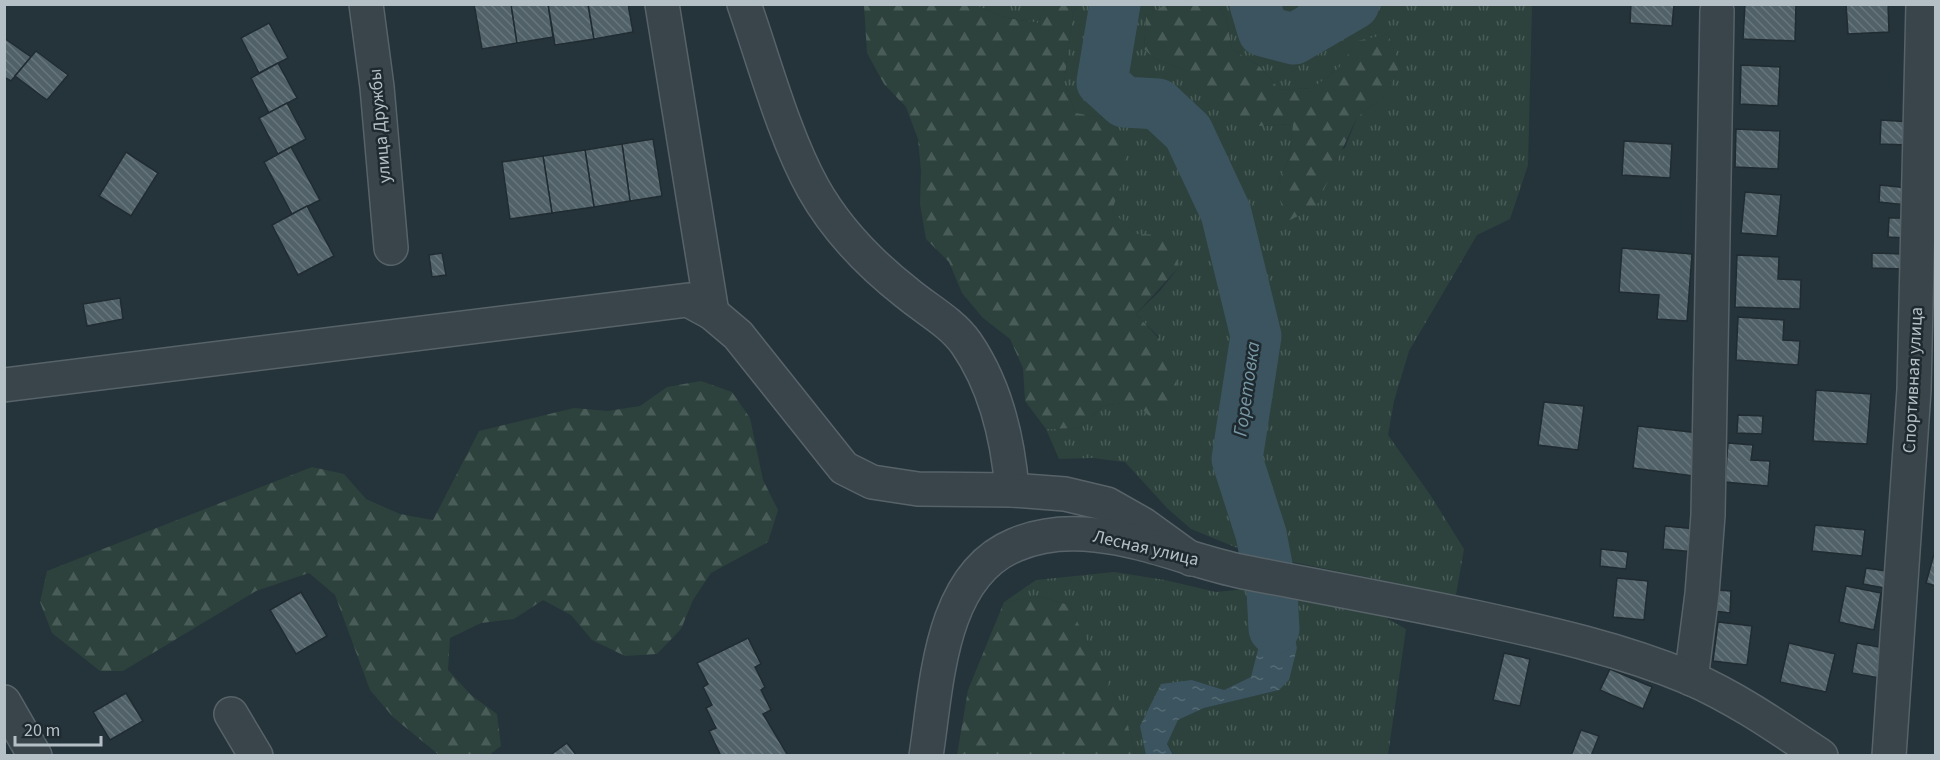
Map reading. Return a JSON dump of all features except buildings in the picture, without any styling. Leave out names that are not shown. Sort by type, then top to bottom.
[{"type":"street","name":"улица Дружбы","points":[[366,4],[377,87],[391,248]]},
{"type":"street","points":[[662,4],[712,313]]},
{"type":"street","points":[[744,4],[788,129],[813,188],[844,232],[877,269],[944,321],[966,343],[987,383],[1003,429],[1012,490]]},
{"type":"street","name":"Спортивная улица","points":[[1889,756],[1914,390],[1923,4]]},
{"type":"street","points":[[1691,679],[1702,594],[1708,515],[1717,11]]},
{"type":"street","points":[[4,385],[688,300],[712,313],[738,336],[844,468],[872,482],[918,489],[1012,490],[1065,494],[1107,504],[1144,525],[1191,559]]},
{"type":"street","name":"Лесная улица","points":[[926,756],[944,648],[954,610],[968,582],[988,562],[1014,545],[1072,533],[1100,535],[1230,569],[1541,631],[1604,647],[1691,679],[1763,717],[1821,756]]},
{"type":"street","points":[[4,702],[34,756]]},
{"type":"street","points":[[231,714],[256,756]]},
{"type":"green space","points":[[864,5],[975,5],[1007,18],[1038,23],[1046,5],[1078,5],[1073,13],[1064,83],[1076,113],[1110,119],[1126,147],[1122,181],[1112,211],[1135,234],[1169,235],[1179,267],[1136,314],[1161,341],[1176,371],[1177,383],[1174,399],[1157,424],[1134,401],[1103,406],[1080,428],[1046,429],[1025,401],[1023,368],[1010,339],[983,318],[962,293],[949,262],[926,239],[920,204],[921,171],[918,139],[906,107],[884,84],[867,53]]},
{"type":"green space","points":[[975,5],[1046,5],[1038,23],[1007,18]]},
{"type":"green space","points":[[1078,5],[1164,5],[1146,17],[1144,49],[1155,59],[1185,70],[1208,93],[1261,126],[1293,124],[1289,158],[1276,189],[1345,148],[1357,117],[1385,96],[1400,66],[1388,34],[1357,42],[1339,68],[1313,88],[1280,90],[1259,66],[1232,49],[1226,17],[1217,5],[1532,5],[1528,165],[1510,219],[1477,235],[1409,351],[1394,401],[1388,435],[1431,496],[1464,549],[1456,595],[1252,554],[1191,529],[1167,508],[1125,462],[1092,458],[1059,459],[1046,429],[1080,428],[1103,406],[1134,401],[1159,337],[1136,314],[1159,292],[1179,267],[1135,234],[1112,211],[1122,181],[1110,119],[1076,113],[1064,83],[1073,13]]},
{"type":"green space","points":[[1164,5],[1217,5],[1226,17],[1232,49],[1259,66],[1280,90],[1313,88],[1339,68],[1357,41],[1388,34],[1400,66],[1385,96],[1357,117],[1316,207],[1288,221],[1276,189],[1289,158],[1293,124],[1261,126],[1229,120],[1185,70],[1155,59],[1144,49],[1146,17]]},
{"type":"green space","points":[[701,381],[732,392],[750,418],[763,480],[778,510],[768,542],[711,573],[693,600],[681,629],[657,654],[625,656],[592,640],[571,615],[543,600],[514,619],[481,623],[450,638],[448,670],[471,695],[497,714],[501,746],[489,755],[439,755],[393,717],[370,690],[335,595],[309,573],[256,591],[123,671],[100,671],[52,633],[40,602],[47,571],[312,467],[344,474],[366,499],[400,514],[433,520],[479,431],[574,408],[608,411],[640,406],[667,387]]},
{"type":"green space","points":[[1114,572],[1165,580],[1216,592],[1256,588],[1261,638],[1252,677],[1224,690],[1192,680],[1146,755],[1136,755],[1126,719],[1069,605],[1038,596],[1004,602],[1036,580]]},
{"type":"green space","points":[[1038,596],[1069,605],[1126,719],[1136,755],[957,755],[968,690],[1004,602]]},
{"type":"green space","points":[[1286,596],[1381,615],[1406,629],[1388,755],[1174,755],[1167,744],[1178,720],[1204,708],[1279,690],[1297,648]]},
{"type":"water","points":[[1256,588],[1286,596],[1297,648],[1289,680],[1279,690],[1204,708],[1178,720],[1167,744],[1173,755],[1146,755],[1140,726],[1161,684],[1192,680],[1224,690],[1251,677],[1261,638]]},
{"type":"waterway","name":"Горетовка","points":[[1115,4],[1102,82],[1124,102],[1158,104],[1188,132],[1226,213],[1256,336],[1237,459],[1261,534],[1272,591],[1274,629]]},
{"type":"waterway","name":"Горетовка","points":[[1255,4],[1263,31],[1294,39],[1354,4]]}]
